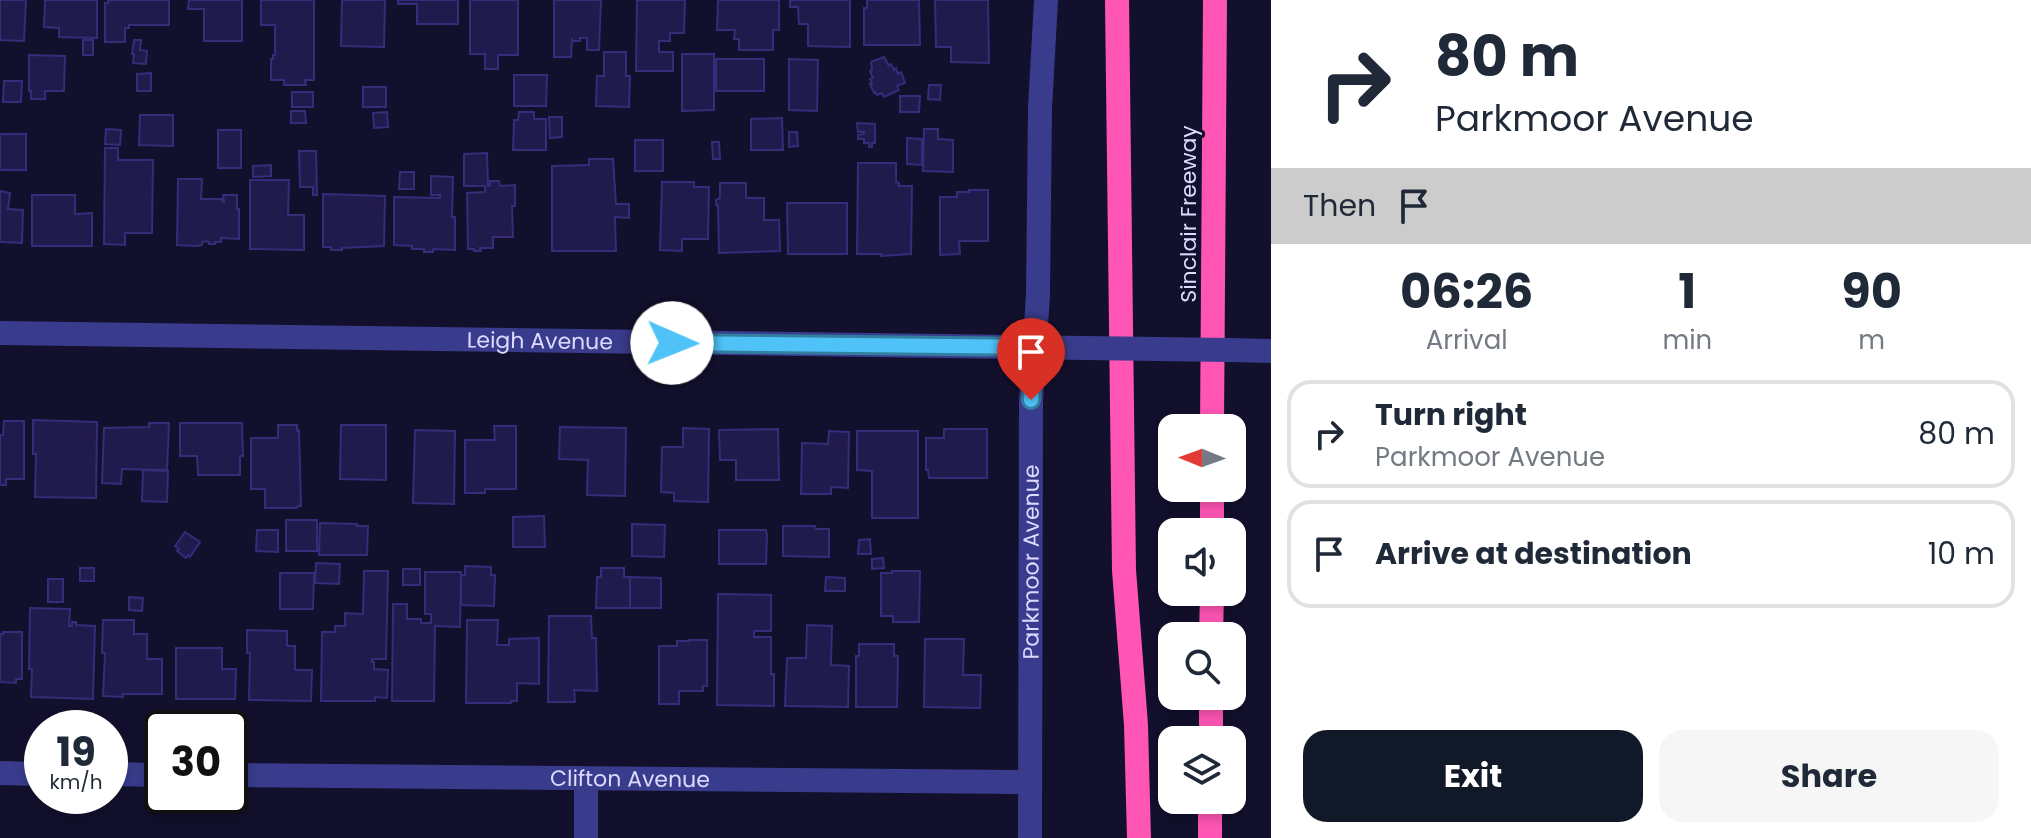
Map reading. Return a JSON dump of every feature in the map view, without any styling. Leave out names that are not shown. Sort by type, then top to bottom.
[{"type":"highway","points":[[1117,0],[1123,554],[1136,725],[1139,838]]},
{"type":"highway","name":"Sinclair Freeway","points":[[1212,414],[1215,0]]},
{"type":"highway","points":[[1210,814],[1210,838]]},
{"type":"street","name":"Parkmoor Avenue","points":[[1030,838],[1031,416],[1038,295],[1040,108],[1046,0]]},
{"type":"street","name":"Leigh Avenue","points":[[0,333],[1271,351]]},
{"type":"street","points":[[0,773],[24,774]]},
{"type":"street","name":"Clifton Avenue","points":[[248,775],[1030,782]]},
{"type":"street","points":[[586,779],[586,838]]},
{"type":"building","points":[[0,0],[26,0],[24,41],[0,40]]},
{"type":"building","points":[[45,0],[97,0],[97,38],[59,37],[59,28],[44,27]]},
{"type":"building","points":[[108,0],[169,0],[169,25],[129,25],[125,28],[125,42],[105,42],[105,3]]},
{"type":"building","points":[[189,0],[242,0],[242,41],[204,41],[204,9],[188,9]]},
{"type":"building","points":[[261,0],[314,0],[314,80],[305,80],[306,85],[284,85],[284,80],[271,80],[275,25],[261,25]]},
{"type":"building","points":[[342,0],[385,0],[384,47],[341,46]]},
{"type":"building","points":[[398,0],[458,0],[458,24],[417,24],[417,4],[398,4]]},
{"type":"building","points":[[470,0],[518,0],[518,55],[498,55],[498,69],[485,69],[485,54],[470,54]]},
{"type":"building","points":[[554,0],[601,0],[599,50],[587,50],[587,38],[572,41],[572,38],[571,57],[554,57]]},
{"type":"building","points":[[637,0],[685,0],[684,33],[670,33],[670,41],[659,41],[659,52],[673,52],[673,71],[636,71]]},
{"type":"building","points":[[718,0],[779,0],[779,30],[773,30],[773,50],[739,50],[739,39],[734,39],[735,30],[717,30]]},
{"type":"building","points":[[790,0],[850,0],[850,47],[808,46],[808,24],[799,24],[798,7],[790,7]]},
{"type":"building","points":[[867,0],[919,0],[920,45],[864,45],[864,8],[867,8]]},
{"type":"building","points":[[935,0],[988,0],[989,63],[951,62],[951,47],[936,47]]},
{"type":"building","points":[[83,40],[93,40],[93,55],[83,55]]},
{"type":"building","points":[[134,40],[141,40],[140,50],[147,51],[146,64],[133,63]]},
{"type":"building","points":[[604,52],[626,52],[626,76],[630,76],[629,107],[596,106],[597,76],[604,76]]},
{"type":"building","points":[[682,54],[714,54],[714,110],[682,111]]},
{"type":"building","points":[[29,55],[65,56],[64,91],[45,91],[45,99],[31,99]]},
{"type":"building","points":[[884,57],[898,74],[901,72],[905,83],[897,86],[899,90],[884,97],[882,93],[874,93],[870,71],[871,62]]},
{"type":"building","points":[[716,59],[764,59],[764,91],[716,91]]},
{"type":"building","points":[[789,59],[818,60],[817,111],[789,110]]},
{"type":"building","points":[[151,73],[151,91],[137,91],[137,74]]},
{"type":"building","points":[[514,75],[547,75],[546,106],[514,106]]},
{"type":"building","points":[[4,81],[22,81],[21,102],[3,102]]},
{"type":"building","points":[[929,85],[941,85],[940,100],[928,99]]},
{"type":"building","points":[[363,87],[386,87],[386,107],[363,107]]},
{"type":"building","points":[[292,92],[313,92],[313,107],[292,107]]},
{"type":"building","points":[[900,96],[920,96],[919,112],[900,112]]},
{"type":"building","points":[[291,111],[305,111],[306,123],[291,123]]},
{"type":"building","points":[[387,112],[388,127],[374,128],[373,113]]},
{"type":"building","points":[[519,112],[534,112],[534,119],[546,119],[546,150],[513,150],[514,120],[518,120]]},
{"type":"building","points":[[140,115],[173,115],[173,146],[139,145]]},
{"type":"building","points":[[549,117],[562,117],[562,137],[550,138]]},
{"type":"building","points":[[782,118],[783,150],[751,150],[751,119]]},
{"type":"building","points":[[857,123],[875,124],[875,143],[872,147],[864,143],[864,139],[858,139],[858,135],[864,132],[858,132]]},
{"type":"building","points":[[106,129],[121,130],[120,145],[105,144]]},
{"type":"building","points":[[924,129],[938,129],[938,139],[953,140],[953,172],[923,171]]},
{"type":"building","points":[[218,130],[241,130],[241,168],[218,168]]},
{"type":"building","points":[[789,132],[797,132],[798,146],[789,147]]},
{"type":"building","points":[[0,134],[26,134],[26,170],[0,170]]},
{"type":"building","points":[[907,138],[922,139],[922,165],[907,164]]},
{"type":"building","points":[[635,140],[663,140],[663,171],[635,171]]},
{"type":"building","points":[[712,142],[719,142],[720,159],[713,159]]},
{"type":"building","points":[[105,148],[118,148],[118,160],[153,160],[152,233],[125,233],[125,245],[104,244]]},
{"type":"building","points":[[299,151],[316,151],[317,195],[313,195],[313,187],[300,187]]},
{"type":"building","points":[[487,153],[488,186],[490,181],[499,181],[500,186],[515,185],[513,237],[493,237],[493,248],[474,251],[468,249],[467,193],[485,192],[485,186],[464,186],[464,154]]},
{"type":"building","points":[[589,159],[613,159],[616,204],[629,204],[629,218],[615,217],[616,251],[552,251],[552,166],[589,165]]},
{"type":"building","points":[[858,163],[896,163],[896,182],[899,186],[912,186],[911,254],[857,254]]},
{"type":"building","points":[[271,165],[271,176],[253,177],[253,166]]},
{"type":"building","points":[[400,172],[414,172],[414,189],[399,189]]},
{"type":"building","points":[[431,176],[453,177],[455,250],[433,249],[433,252],[424,252],[424,249],[412,249],[412,246],[394,245],[394,197],[440,198],[440,195],[431,195]]},
{"type":"building","points":[[178,179],[202,179],[201,199],[222,199],[224,202],[223,195],[237,195],[239,239],[221,238],[221,242],[215,244],[208,241],[196,246],[177,245]]},
{"type":"building","points":[[250,180],[289,180],[288,215],[304,215],[304,250],[250,249]]},
{"type":"building","points":[[662,182],[694,182],[694,187],[709,187],[708,239],[682,239],[682,251],[660,250]]},
{"type":"building","points":[[720,183],[746,183],[746,198],[764,198],[764,220],[779,220],[780,251],[719,253],[716,200],[720,198]]},
{"type":"building","points":[[988,190],[988,241],[959,241],[960,254],[940,255],[940,197],[957,197],[957,192]]},
{"type":"building","points":[[0,191],[10,193],[8,209],[23,210],[22,243],[0,242]]},
{"type":"building","points":[[323,194],[385,196],[384,246],[342,250],[323,247]]},
{"type":"building","points":[[32,195],[75,195],[75,214],[92,213],[92,246],[32,246]]},
{"type":"building","points":[[787,203],[847,203],[847,254],[788,254]]},
{"type":"building","points":[[33,420],[97,422],[96,498],[35,497]]},
{"type":"building","points":[[4,421],[24,421],[24,479],[6,479],[6,485],[0,485],[0,435],[3,435]]},
{"type":"building","points":[[149,423],[169,423],[167,470],[122,469],[121,484],[102,483],[104,428],[149,427]]},
{"type":"building","points":[[180,423],[242,423],[240,475],[198,475],[197,456],[180,456]]},
{"type":"building","points":[[278,425],[297,425],[299,430],[301,506],[297,508],[265,508],[265,489],[251,489],[251,438],[278,438]]},
{"type":"building","points":[[341,425],[386,425],[386,480],[340,479]]},
{"type":"building","points":[[494,426],[516,426],[516,489],[485,489],[485,493],[465,493],[465,440],[495,440]]},
{"type":"building","points":[[560,427],[626,428],[625,496],[587,495],[588,460],[559,459]]},
{"type":"building","points":[[683,428],[709,429],[708,502],[674,501],[674,493],[661,492],[662,447],[683,447]]},
{"type":"building","points":[[778,429],[779,480],[736,480],[736,460],[720,460],[719,430]]},
{"type":"building","points":[[944,429],[987,429],[987,478],[929,478],[926,438],[944,438]]},
{"type":"building","points":[[415,430],[455,431],[454,504],[413,503]]},
{"type":"building","points":[[829,431],[849,432],[848,488],[831,487],[831,494],[801,494],[802,443],[828,444]]},
{"type":"building","points":[[857,431],[918,431],[918,518],[872,518],[872,471],[857,470]]},
{"type":"building","points":[[143,470],[168,471],[167,502],[142,501]]},
{"type":"building","points":[[544,516],[545,547],[513,547],[513,517]]},
{"type":"building","points":[[286,520],[317,520],[317,551],[286,551]]},
{"type":"building","points":[[320,523],[368,526],[367,555],[319,555]]},
{"type":"building","points":[[632,524],[665,525],[664,557],[632,556]]},
{"type":"building","points":[[783,526],[829,529],[829,557],[783,556]]},
{"type":"building","points":[[257,530],[278,530],[278,552],[256,551]]},
{"type":"building","points":[[719,530],[766,530],[766,564],[719,564]]},
{"type":"building","points":[[185,532],[200,542],[186,558],[175,546]]},
{"type":"building","points":[[870,539],[871,554],[858,554],[859,540]]},
{"type":"building","points":[[883,558],[884,568],[872,569],[872,559]]},
{"type":"building","points":[[316,563],[340,564],[339,584],[315,583]]},
{"type":"building","points":[[465,566],[491,567],[491,575],[495,575],[494,606],[461,605],[461,575],[465,575]]},
{"type":"building","points":[[80,568],[94,568],[94,581],[80,581]]},
{"type":"building","points":[[601,568],[624,568],[624,577],[630,577],[630,608],[596,608],[597,577],[601,577]]},
{"type":"building","points":[[403,569],[420,569],[420,585],[403,585]]},
{"type":"building","points":[[364,571],[388,571],[386,659],[372,659],[374,669],[388,670],[387,698],[375,697],[375,701],[321,701],[322,632],[335,632],[335,626],[345,626],[345,613],[363,614]]},
{"type":"building","points":[[920,571],[919,622],[893,622],[893,616],[881,616],[881,573]]},
{"type":"building","points":[[425,572],[461,572],[460,627],[435,626],[434,701],[392,701],[393,604],[407,604],[407,619],[431,623],[431,614],[425,614]]},
{"type":"building","points":[[280,573],[314,573],[313,609],[280,609]]},
{"type":"building","points":[[630,577],[661,578],[661,608],[630,608]]},
{"type":"building","points":[[826,577],[845,578],[845,591],[825,591]]},
{"type":"building","points":[[48,579],[63,579],[63,602],[48,602]]},
{"type":"building","points":[[718,594],[771,595],[771,631],[754,631],[754,637],[771,637],[774,706],[717,705]]},
{"type":"building","points":[[129,597],[143,598],[142,611],[129,610]]},
{"type":"building","points":[[30,608],[70,609],[69,626],[76,622],[76,625],[95,626],[93,699],[31,697]]},
{"type":"building","points":[[549,616],[591,616],[592,638],[596,638],[597,691],[574,690],[575,702],[548,702]]},
{"type":"building","points":[[103,620],[134,620],[134,634],[147,634],[147,659],[162,659],[162,694],[103,696]]},
{"type":"building","points":[[467,620],[498,620],[497,645],[509,645],[509,639],[539,638],[539,684],[517,683],[517,701],[511,703],[466,703]]},
{"type":"building","points":[[807,625],[832,626],[831,665],[849,666],[848,707],[785,706],[787,658],[806,658]]},
{"type":"building","points":[[247,630],[287,631],[287,646],[295,646],[295,670],[312,670],[311,701],[249,700]]},
{"type":"building","points":[[22,632],[22,679],[16,679],[16,683],[0,682],[0,634]]},
{"type":"building","points":[[925,639],[964,639],[963,675],[981,675],[980,708],[924,707]]},
{"type":"building","points":[[707,640],[707,686],[703,686],[703,691],[679,691],[679,704],[659,704],[659,646],[677,646],[677,641]]},
{"type":"building","points":[[859,644],[894,644],[894,656],[898,656],[897,707],[856,707],[856,656],[859,656]]},
{"type":"building","points":[[176,648],[222,648],[222,669],[236,669],[235,699],[176,699]]},
{"type":"route","points":[[672,343],[1035,347],[1031,400]]}]
